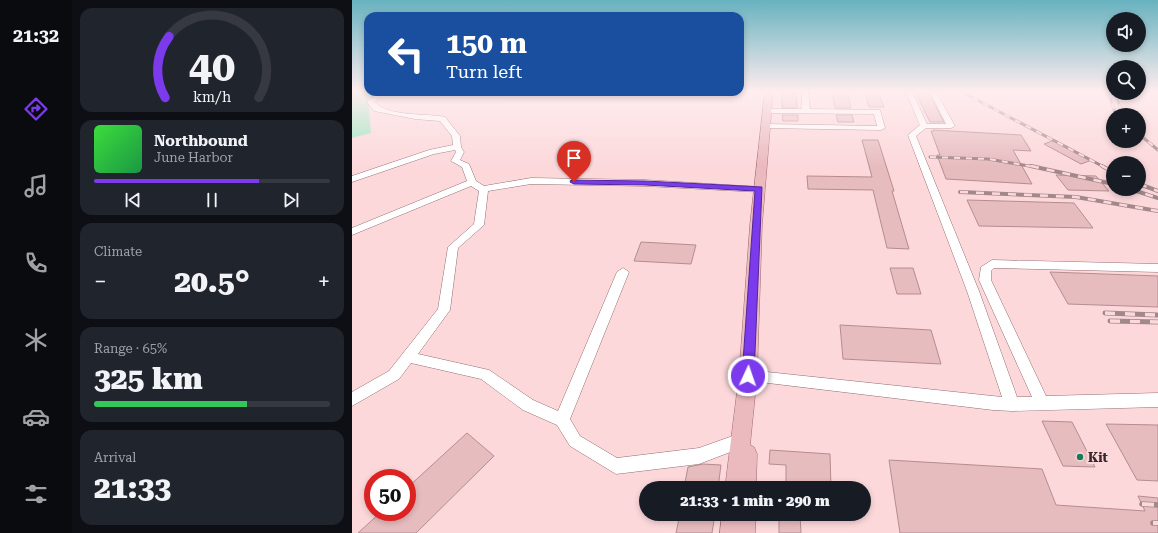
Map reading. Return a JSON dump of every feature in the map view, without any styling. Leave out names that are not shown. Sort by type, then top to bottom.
[{"type":"main road","points":[[746,481],[748,376],[759,189],[767,117]]},
{"type":"main road","points":[[736,481],[748,376]]},
{"type":"main road","points":[[731,533],[732,521]]},
{"type":"main road","points":[[744,533],[745,521]]},
{"type":"street","points":[[352,399],[394,375],[444,310],[452,247],[479,225],[484,190],[472,182],[466,166],[455,161],[460,152],[457,147],[456,136],[442,119],[413,117]]},
{"type":"street","points":[[767,126],[881,128],[878,117]]},
{"type":"street","points":[[920,117],[924,126]]},
{"type":"street","points":[[946,117],[951,126],[924,126],[912,135],[973,291],[1012,404]]},
{"type":"street","points":[[352,179],[432,152],[457,147]]},
{"type":"street","points":[[482,189],[531,181],[645,183],[759,189]]},
{"type":"street","points":[[352,232],[472,182]]},
{"type":"street","points":[[1041,402],[985,280],[986,270],[992,264],[1158,268]]},
{"type":"street","points":[[562,420],[623,272]]},
{"type":"street","points":[[407,357],[484,374],[528,405],[562,420],[575,442],[616,466],[699,456],[741,441]]},
{"type":"street","points":[[748,376],[993,403],[1012,404],[1041,402],[1158,400]]},
{"type":"green space","points":[[352,117],[370,117],[371,133],[352,138]]},
{"type":"building","points":[[782,117],[798,117],[798,121],[783,121]]},
{"type":"building","points":[[837,117],[853,117],[854,122],[838,122]]},
{"type":"building","points":[[927,117],[941,117],[944,122],[930,122]]},
{"type":"building","points":[[933,130],[1021,135],[1031,151],[1013,150],[1032,184],[946,179],[937,155],[940,155],[931,131],[934,131]]},
{"type":"building","points":[[862,140],[878,140],[894,191],[892,191],[909,249],[887,248],[873,190],[808,189],[807,176],[872,177]]},
{"type":"building","points":[[1055,140],[1092,160],[1081,164],[1044,144]]},
{"type":"building","points":[[1056,175],[1096,176],[1106,188],[1106,191],[1068,190]]},
{"type":"building","points":[[967,200],[1074,203],[1093,228],[979,226]]},
{"type":"building","points":[[641,242],[696,245],[691,264],[634,261]]},
{"type":"building","points":[[890,268],[913,268],[921,294],[897,294]]},
{"type":"building","points":[[1050,272],[1158,276],[1158,307],[1068,304]]},
{"type":"building","points":[[840,325],[931,330],[941,364],[843,359]]},
{"type":"building","points":[[1042,421],[1072,422],[1095,467],[1063,466]]},
{"type":"building","points":[[1106,424],[1158,425],[1158,481],[1137,480]]},
{"type":"building","points":[[467,433],[494,456],[416,533],[358,533],[371,521],[416,521],[416,480]]},
{"type":"building","points":[[770,450],[830,454],[831,481],[786,481],[786,465],[769,464]]},
{"type":"building","points":[[889,460],[1042,469],[1056,505],[1145,511],[1138,496],[1158,498],[1158,533],[900,533]]},
{"type":"building","points":[[703,464],[721,465],[719,481],[685,481],[688,467]]},
{"type":"building","points":[[679,521],[714,521],[712,533],[676,533]]},
{"type":"building","points":[[779,521],[800,521],[801,533],[779,533]]},
{"type":"railway","points":[[1009,117],[1104,167]]},
{"type":"railway","points":[[1146,140],[1158,150]]},
{"type":"railway","points":[[930,157],[988,159],[1035,167]]},
{"type":"railway","points":[[1031,166],[1106,182]]},
{"type":"railway","points":[[1102,166],[1106,168]]},
{"type":"railway","points":[[1146,187],[1158,191]]},
{"type":"railway","points":[[960,192],[1076,197],[1158,211]]},
{"type":"railway","points":[[1146,194],[1158,198]]},
{"type":"railway","points":[[1105,313],[1158,315]]},
{"type":"railway","points":[[1110,321],[1158,322]]},
{"type":"railway","points":[[1142,504],[1158,505]]},
{"type":"railway","points":[[1153,523],[1158,523]]},
{"type":"place","name":"Kit","points":[[1080,457]]},
{"type":"route","points":[[574,182],[645,183],[759,189],[748,376]]}]
